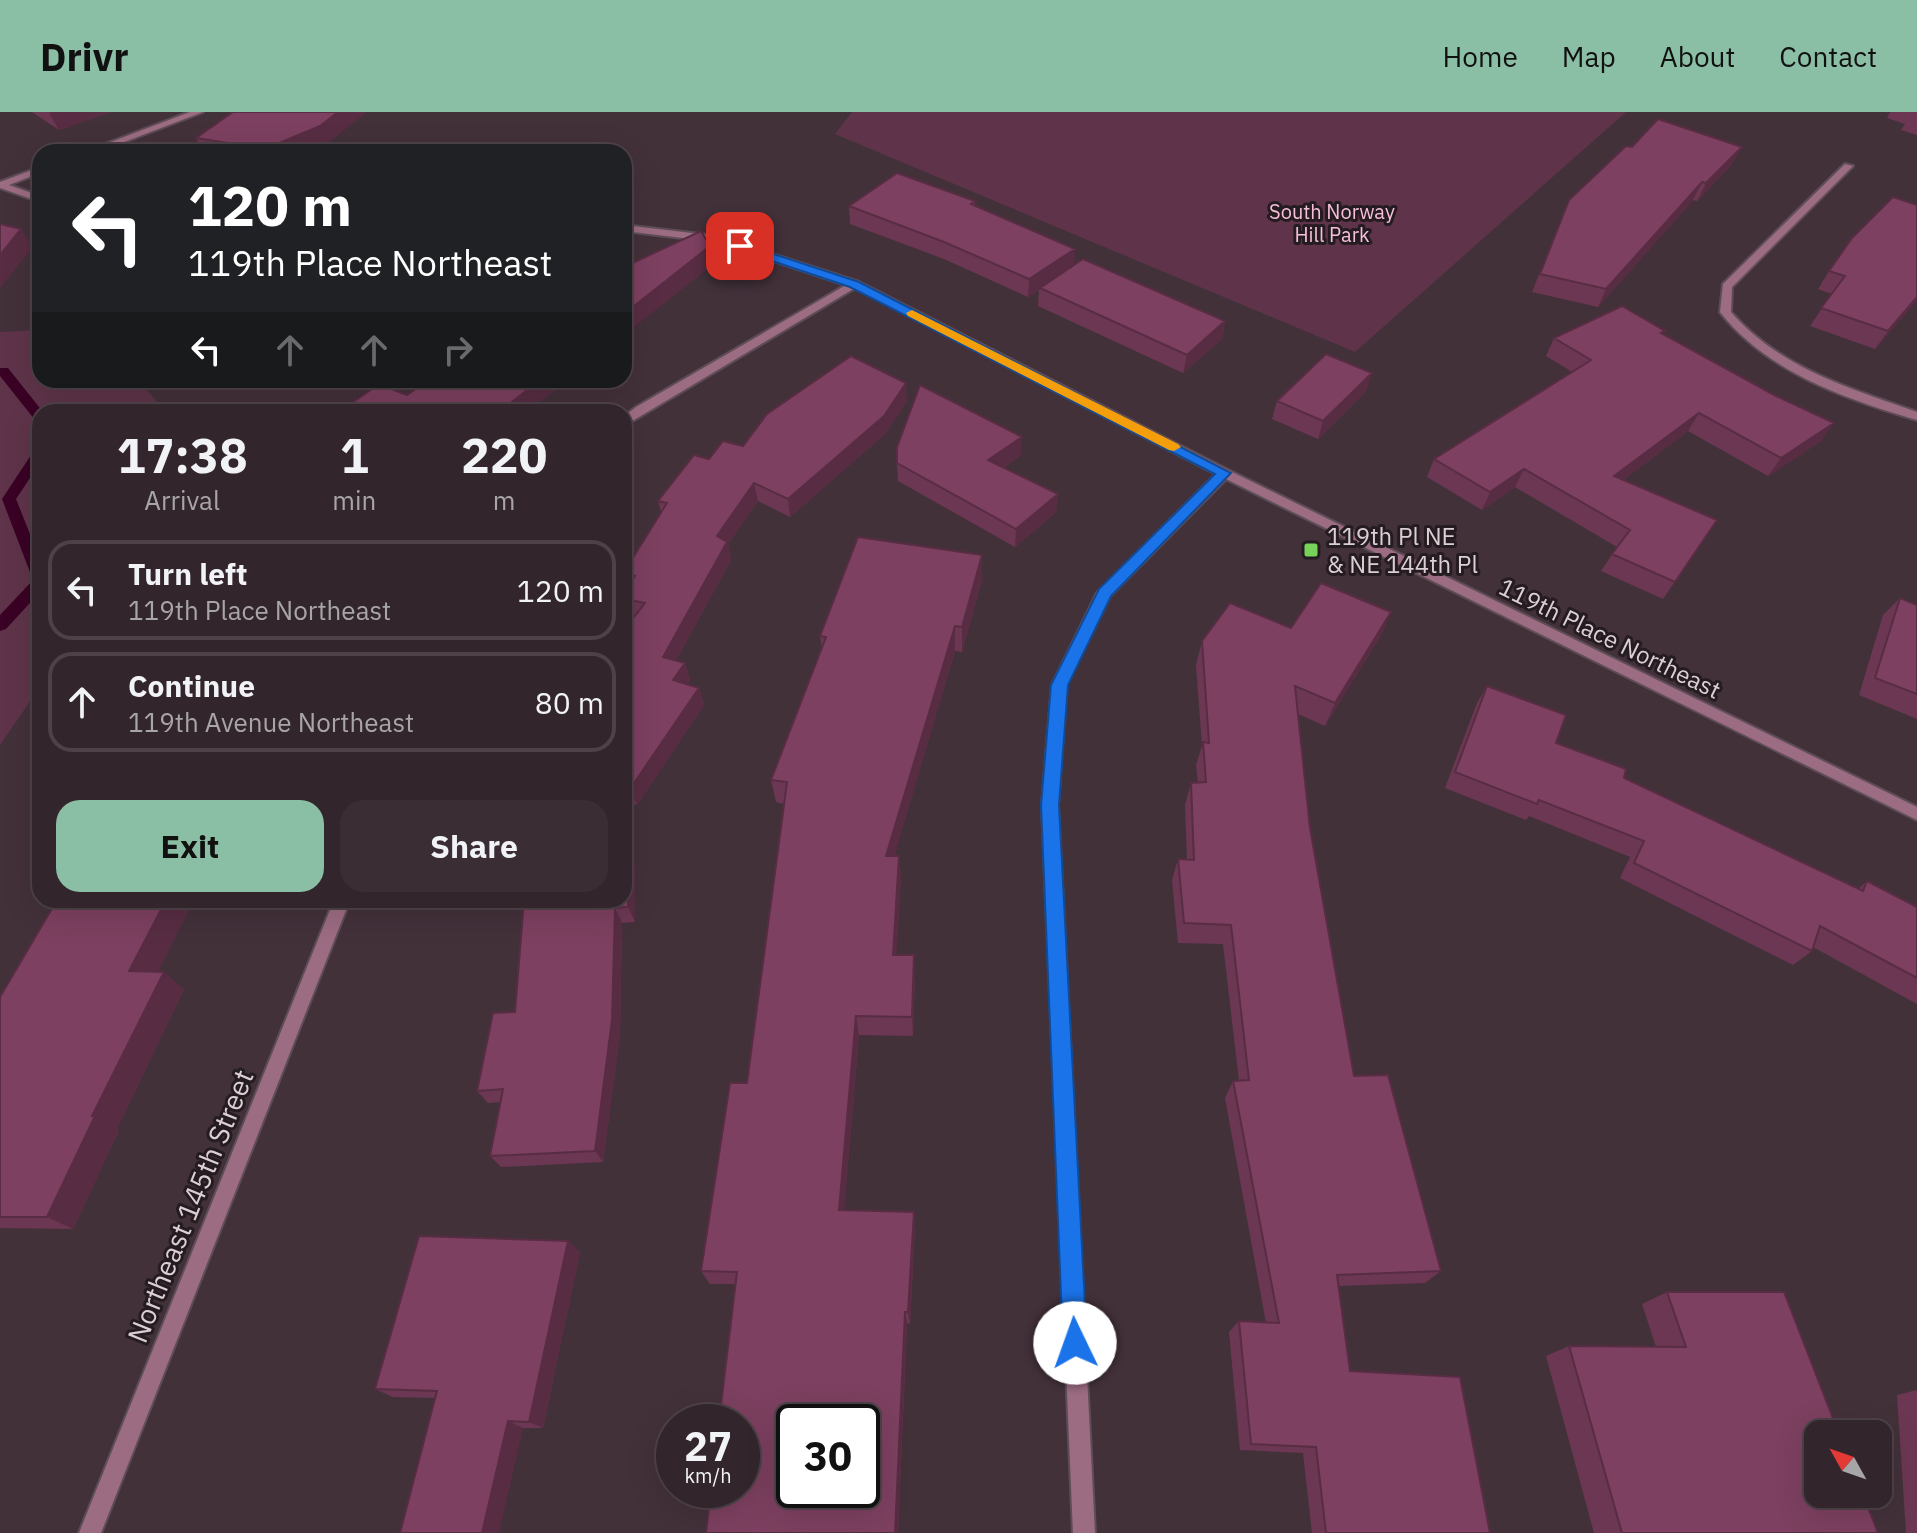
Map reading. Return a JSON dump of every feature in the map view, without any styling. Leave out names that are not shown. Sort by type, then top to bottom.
[{"type":"street","points":[[111,144],[198,112]]},
{"type":"street","points":[[1848,166],[1727,286],[1725,312],[1740,333],[1792,369],[1917,416]]},
{"type":"street","points":[[0,185],[32,173]]},
{"type":"street","points":[[0,185],[32,196]]},
{"type":"street","name":"119th Place Northeast","points":[[632,229],[717,239],[855,284],[1224,473],[1917,814]]},
{"type":"street","points":[[632,416],[855,284]]},
{"type":"street","points":[[1084,1533],[1050,805],[1059,685],[1104,593],[1224,473]]},
{"type":"street","name":"Northeast 145th Street","points":[[90,1533],[339,908]]},
{"type":"green space","name":"South Norway Hill Park","points":[[852,112],[1626,112],[1355,352],[835,134]]},
{"type":"green space","points":[[32,330],[32,388],[145,388],[159,404],[32,404],[32,699],[0,745],[0,332]]},
{"type":"building","points":[[233,112],[338,112],[320,126],[277,144],[234,144],[196,138]]},
{"type":"building","points":[[1658,119],[1742,147],[1706,183],[1702,182],[1606,289],[1540,274],[1569,200],[1626,146],[1632,147]]},
{"type":"building","points":[[897,173],[975,201],[971,204],[1075,249],[1029,279],[849,206]]},
{"type":"building","points":[[1893,197],[1917,205],[1917,297],[1888,331],[1821,308],[1845,276],[1829,271],[1852,238]]},
{"type":"building","points":[[0,224],[21,229],[0,255]]},
{"type":"building","points":[[701,231],[710,246],[632,308],[632,263]]},
{"type":"building","points":[[1083,259],[1225,321],[1187,355],[1040,288]]},
{"type":"building","points":[[1622,306],[1665,331],[1661,333],[1776,396],[1834,423],[1781,458],[1699,413],[1614,476],[1717,520],[1675,582],[1612,554],[1630,530],[1524,469],[1490,492],[1434,459],[1591,360],[1554,338]]},
{"type":"building","points":[[1326,354],[1372,373],[1323,421],[1277,401]]},
{"type":"building","points":[[851,356],[906,383],[884,416],[788,499],[754,483],[717,536],[727,542],[663,657],[685,663],[673,680],[699,688],[632,786],[632,620],[645,603],[632,601],[635,576],[632,575],[632,559],[667,503],[658,501],[694,455],[709,459],[723,441],[743,446],[767,414]]},
{"type":"building","points":[[920,385],[1022,437],[988,460],[1058,494],[1016,529],[897,463],[897,447]]},
{"type":"building","points":[[373,388],[389,388],[407,395],[417,388],[530,388],[509,404],[350,404]]},
{"type":"building","points":[[858,537],[982,555],[962,627],[955,626],[886,856],[899,856],[893,955],[914,955],[912,1017],[856,1016],[839,1210],[914,1212],[908,1312],[905,1312],[895,1533],[706,1533],[709,1508],[760,1508],[760,1404],[721,1404],[737,1272],[701,1271],[730,1083],[747,1083],[787,782],[771,780],[826,637],[820,636]]},
{"type":"building","points":[[1321,583],[1391,612],[1335,703],[1295,686],[1310,828],[1354,1076],[1388,1075],[1441,1271],[1337,1275],[1350,1371],[1460,1377],[1490,1533],[1326,1533],[1316,1447],[1251,1444],[1239,1321],[1279,1323],[1233,1081],[1249,1080],[1231,925],[1184,923],[1178,859],[1194,860],[1191,783],[1206,782],[1203,742],[1209,743],[1202,641],[1230,603],[1291,628]]},
{"type":"building","points":[[1900,598],[1917,605],[1917,694],[1875,678]]},
{"type":"building","points":[[1487,686],[1566,715],[1556,743],[1626,769],[1624,778],[1863,891],[1867,881],[1917,907],[1917,978],[1820,926],[1812,951],[1634,863],[1644,841],[1539,800],[1537,804],[1455,772]]},
{"type":"building","points":[[52,908],[162,908],[129,971],[164,972],[92,1116],[95,1116],[47,1217],[0,1217],[0,997]]},
{"type":"building","points":[[523,908],[615,908],[612,1020],[595,1151],[490,1156],[503,1089],[477,1091],[493,1013],[515,1012]]},
{"type":"building","points":[[419,1236],[568,1241],[529,1422],[508,1421],[482,1533],[400,1533],[437,1391],[375,1389]]},
{"type":"building","points":[[1667,1292],[1784,1292],[1834,1420],[1804,1420],[1804,1508],[1868,1508],[1878,1533],[1622,1533],[1569,1346],[1686,1347]]},
{"type":"waterway","points":[[3,371],[32,407]]},
{"type":"waterway","points":[[32,464],[9,499],[32,558]]},
{"type":"waterway","points":[[0,625],[32,591]]},
{"type":"slow traffic","points":[[912,313],[1174,447]]},
{"type":"place","name":"119th Pl NE & NE 144th Pl","points":[[1311,550]]},
{"type":"route","points":[[740,246],[855,284],[1224,473],[1104,593],[1059,685],[1050,805],[1075,1343]]}]
